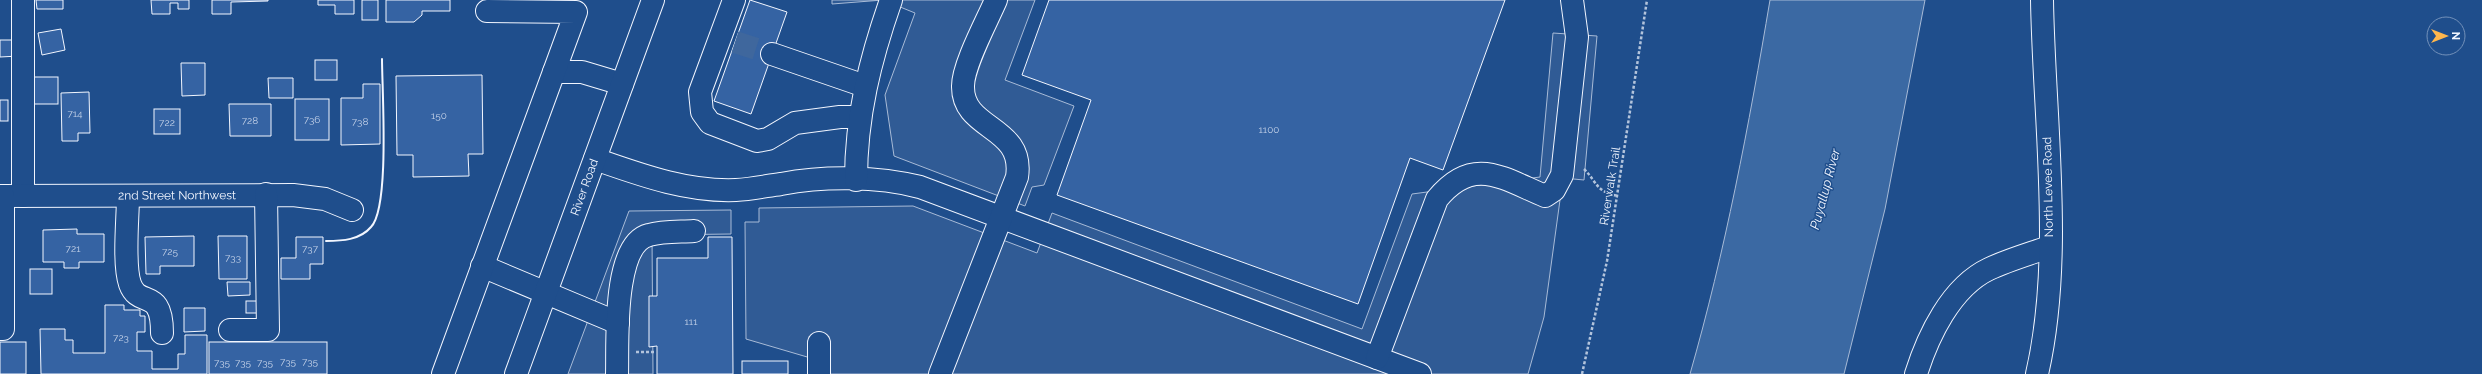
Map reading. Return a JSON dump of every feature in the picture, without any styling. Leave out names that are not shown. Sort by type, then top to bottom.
[{"type":"street","points":[[0,329],[3,329],[9,196],[23,0]]},
{"type":"street","name":"River Road","points":[[516,374],[653,0]]},
{"type":"street","points":[[734,0],[728,39],[700,98],[705,117],[714,125],[757,141],[768,138],[795,123],[840,117],[859,117]]},
{"type":"street","points":[[856,180],[859,117],[865,86],[891,0]]},
{"type":"street","points":[[940,374],[1017,177],[1016,155],[1007,140],[970,111],[964,102],[963,89],[965,74],[996,0]]},
{"type":"street","points":[[1377,358],[1437,200],[1446,189],[1460,178],[1473,173],[1485,172],[1496,175],[1545,196],[1554,190],[1562,175],[1577,37],[1572,0]]},
{"type":"street","name":"North Levee Road","points":[[2037,374],[2048,312],[2049,247],[2042,0]]},
{"type":"street","points":[[443,374],[576,12],[487,11]]},
{"type":"street","points":[[772,54],[865,86]]},
{"type":"street","points":[[554,72],[582,72],[622,84]]},
{"type":"street","points":[[595,159],[682,186],[711,189],[735,190],[796,182],[856,180],[899,182],[920,187],[1420,374]]},
{"type":"street","points":[[230,330],[268,330],[266,194]]},
{"type":"street","name":"2nd Street Northwest","points":[[9,196],[266,194],[313,196],[336,202],[352,210]]},
{"type":"street","points":[[128,196],[128,277],[134,291],[154,303],[161,311],[162,333]]},
{"type":"street","points":[[617,374],[620,283],[636,244],[647,235],[694,231]]},
{"type":"street","points":[[1916,374],[1924,350],[1938,322],[1957,296],[1974,278],[1988,269],[2049,247]]},
{"type":"street","points":[[482,266],[618,323]]},
{"type":"street","points":[[819,343],[819,374]]},
{"type":"path","name":"Riverwalk Trail","points":[[1582,374],[1607,261],[1647,0]]},
{"type":"path","points":[[1564,157],[1586,171],[1594,184],[1603,193],[1618,196]]},
{"type":"shaded area","points":[[832,0],[883,0],[832,4]]},
{"type":"shaded area","points":[[883,0],[1035,0],[1005,80],[1074,106],[1044,185],[1032,187],[1025,206],[894,156],[885,95],[915,13]]},
{"type":"shaded area","points":[[1553,33],[1597,36],[1584,180],[1563,178],[1544,317],[1528,374],[829,374],[814,359],[746,339],[745,222],[759,222],[759,208],[913,206],[1037,253],[1052,213],[1362,329],[1412,194],[1540,177]]},
{"type":"shaded area","points":[[731,210],[731,234],[652,235],[653,374],[568,374],[629,211]]},
{"type":"water","name":"Puyallup River","points":[[1770,0],[1925,0],[1885,209],[1844,374],[1690,374],[1703,328],[1725,235],[1754,94]]},
{"type":"building","points":[[36,0],[63,0],[63,9],[37,9]]},
{"type":"building","points":[[151,0],[189,0],[189,9],[178,9],[178,3],[170,3],[170,14],[152,14]]},
{"type":"building","points":[[212,0],[268,1],[231,2],[231,14],[212,14]]},
{"type":"building","points":[[318,0],[354,0],[354,14],[335,14],[335,5],[318,5]]},
{"type":"building","points":[[362,0],[378,0],[378,20],[362,20]]},
{"type":"building","points":[[386,0],[450,0],[450,11],[422,11],[422,15],[414,22],[386,22]]},
{"type":"building","points":[[750,0],[787,12],[751,114],[714,101]]},
{"type":"building","points":[[1049,0],[1505,0],[1443,170],[1410,158],[1358,304],[1057,195],[1091,100],[1022,75]]},
{"type":"building","points":[[61,29],[65,50],[42,55],[38,33]]},
{"type":"building","points":[[0,40],[19,40],[19,56],[0,57]]},
{"type":"building","points":[[315,60],[337,60],[337,80],[315,80]]},
{"type":"building","points":[[181,63],[205,63],[205,95],[182,96]]},
{"type":"building","points":[[482,75],[483,154],[468,154],[469,176],[413,177],[413,155],[397,155],[396,76]]},
{"type":"building","points":[[34,77],[58,77],[58,104],[34,104]]},
{"type":"building","points":[[268,78],[293,78],[293,98],[269,98]]},
{"type":"building","points":[[363,84],[380,84],[380,144],[341,145],[341,98],[363,98]]},
{"type":"building","points":[[89,92],[90,133],[78,133],[78,141],[62,141],[61,93]]},
{"type":"building","points":[[295,99],[329,99],[329,140],[295,140]]},
{"type":"building","points":[[0,100],[8,100],[8,121],[0,121]]},
{"type":"building","points":[[229,104],[271,104],[271,136],[230,136]]},
{"type":"building","points":[[154,109],[180,109],[180,134],[154,134]]},
{"type":"building","points":[[77,229],[77,234],[104,234],[104,262],[79,262],[79,268],[64,268],[64,262],[43,262],[43,230]]},
{"type":"building","points":[[194,236],[194,266],[160,266],[160,274],[146,274],[145,237]]},
{"type":"building","points":[[218,236],[247,236],[247,279],[219,279]]},
{"type":"building","points":[[296,237],[323,237],[323,264],[310,264],[310,279],[281,279],[281,258],[296,258]]},
{"type":"building","points":[[708,237],[732,237],[733,374],[657,374],[657,346],[649,347],[649,296],[657,296],[657,258],[708,258]]},
{"type":"building","points":[[30,269],[52,269],[52,294],[30,294]]},
{"type":"building","points":[[227,282],[250,282],[250,295],[228,296]]},
{"type":"building","points":[[246,301],[259,301],[259,313],[246,313]]},
{"type":"building","points":[[105,305],[124,305],[124,310],[140,310],[140,316],[145,316],[145,332],[137,332],[137,351],[152,351],[152,369],[178,369],[178,354],[185,354],[185,335],[207,335],[207,374],[41,374],[40,329],[65,329],[65,340],[73,340],[73,353],[105,353]]},
{"type":"building","points":[[184,308],[205,308],[205,331],[184,332]]},
{"type":"building","points":[[0,342],[26,342],[26,374],[0,374]]},
{"type":"building","points":[[209,342],[327,342],[327,374],[209,374]]},
{"type":"building","points":[[742,361],[788,361],[788,374],[742,374]]},
{"type":"tunnel","points":[[735,42],[772,54]]},
{"type":"wall","points":[[326,241],[338,241],[362,235],[371,227],[377,216],[381,197],[384,148],[382,59]]}]
